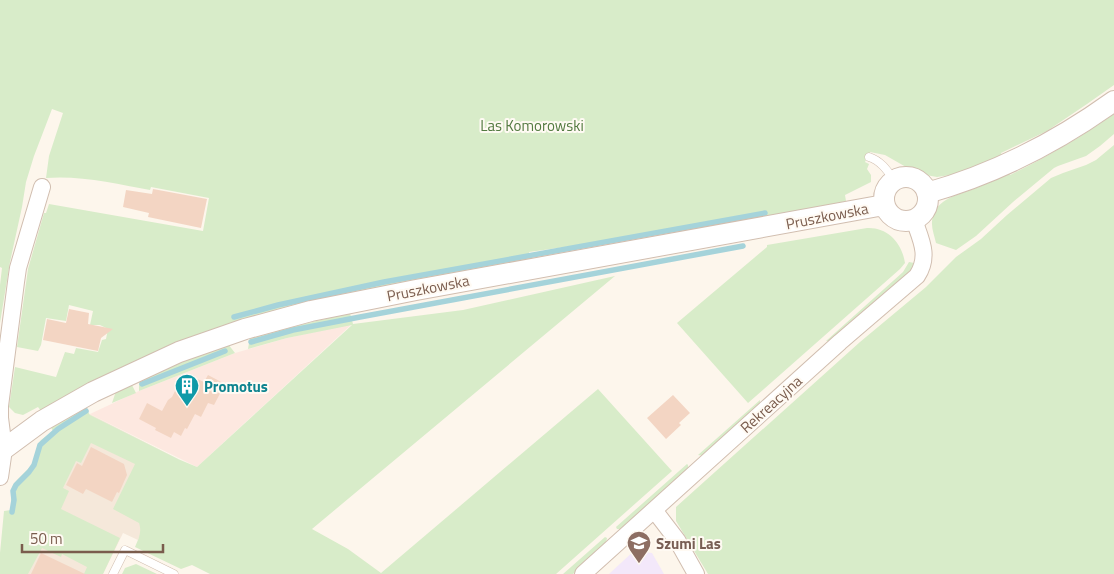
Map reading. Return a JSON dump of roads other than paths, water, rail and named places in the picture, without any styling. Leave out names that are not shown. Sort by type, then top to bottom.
[{"type":"street","points":[[927,193],[965,181],[1022,157],[1061,136],[1114,101]]},
{"type":"street","points":[[904,177],[914,178],[922,184],[927,193],[928,202],[926,209],[920,217],[914,220],[905,222],[896,219],[888,213],[884,205],[883,198],[889,185],[894,180],[904,177]]},
{"type":"street","points":[[0,477],[2,451],[0,418],[4,342],[17,274],[42,187]]},
{"type":"street","name":"Pruszkowska","points":[[2,451],[42,421],[93,392],[179,352],[245,329],[311,311],[416,290],[884,205]]},
{"type":"street","name":"Rekreacyjna","points":[[583,574],[852,331],[917,276],[922,268],[924,256],[922,241],[914,220]]},
{"type":"street","points":[[654,510],[674,536],[696,574]]},
{"type":"lane","points":[[869,157],[881,163],[894,180]]},
{"type":"lane","points":[[113,574],[125,550],[174,574]]},
{"type":"waterway","points":[[234,317],[278,305],[384,282],[765,213]]},
{"type":"waterway","points":[[251,342],[293,330],[743,246]]},
{"type":"waterway","points":[[142,384],[225,351]]},
{"type":"waterway","points":[[12,512],[13,491],[34,465],[40,445],[58,429],[86,411]]},
{"type":"place","name":"Promotus","points":[[187,407]]},
{"type":"place","name":"Szumi Las","points":[[639,564]]},
{"type":"park label","name":"Las Komorowski","points":[[532,125]]}]
